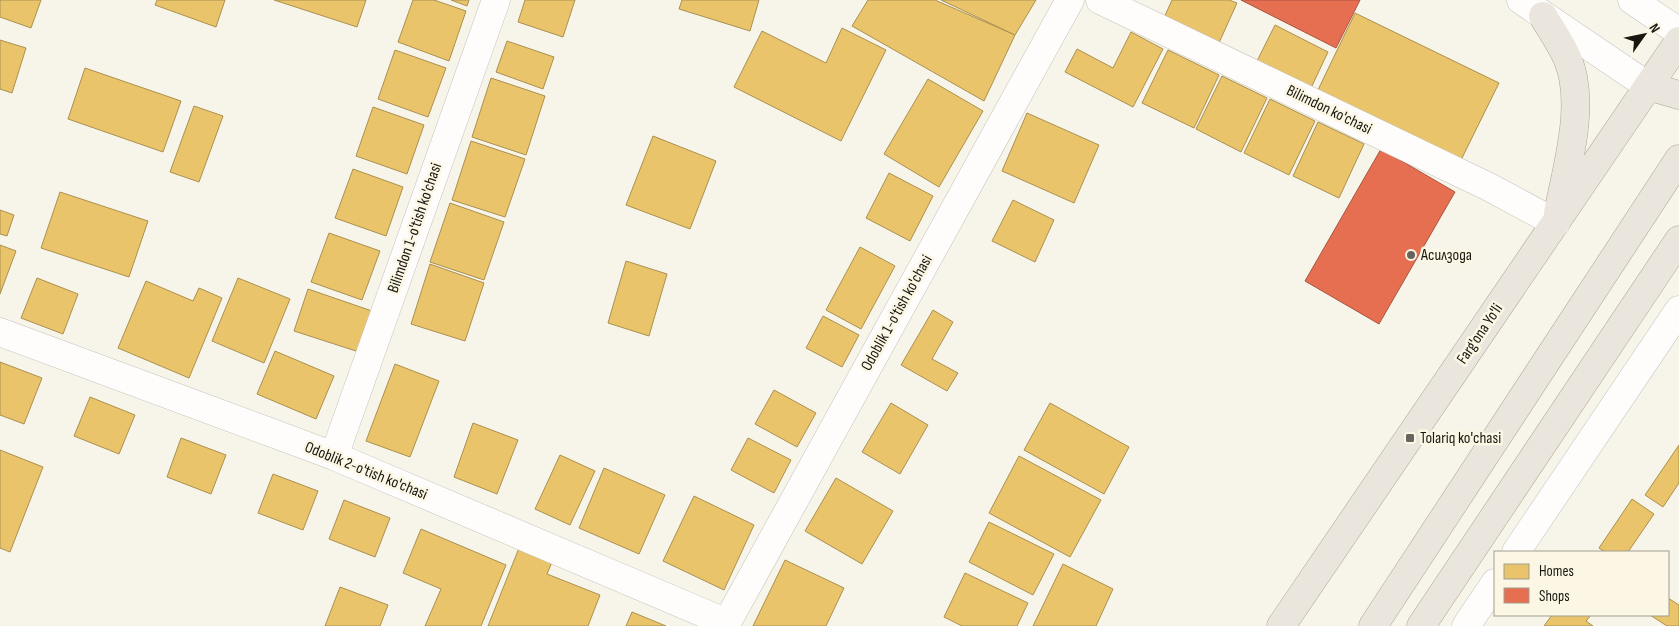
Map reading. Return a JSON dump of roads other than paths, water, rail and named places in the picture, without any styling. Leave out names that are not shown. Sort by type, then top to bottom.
[{"type":"main road","points":[[1543,16],[1568,60],[1576,100],[1570,151],[1556,223]]},
{"type":"main road","name":"Farg'ona Yo'li","points":[[1282,626],[1679,41]]},
{"type":"main road","points":[[1648,86],[1679,96]]},
{"type":"main road","points":[[1373,626],[1679,159]]},
{"type":"main road","points":[[1421,626],[1679,240]]},
{"type":"street","name":"Bilimdon 1-o'tish ko'chasi","points":[[334,456],[496,0]]},
{"type":"street","name":"Odoblik 1-o'tish ko'chasi","points":[[726,624],[1070,0]]},
{"type":"street","name":"Bilimdon ko'chasi","points":[[1100,0],[1489,187],[1556,223]]},
{"type":"street","points":[[1520,0],[1648,86]]},
{"type":"street","points":[[1632,0],[1679,32]]},
{"type":"street","points":[[1517,551],[1679,310]]},
{"type":"street","name":"Odoblik 2-o'tish ko'chasi","points":[[0,332],[334,456],[726,624]]},
{"type":"street","points":[[1466,626],[1494,584]]},
{"type":"place","name":"Асилзода","points":[[1411,255]]},
{"type":"place","name":"Tolariq ko'chasi","points":[[1410,438]]}]
